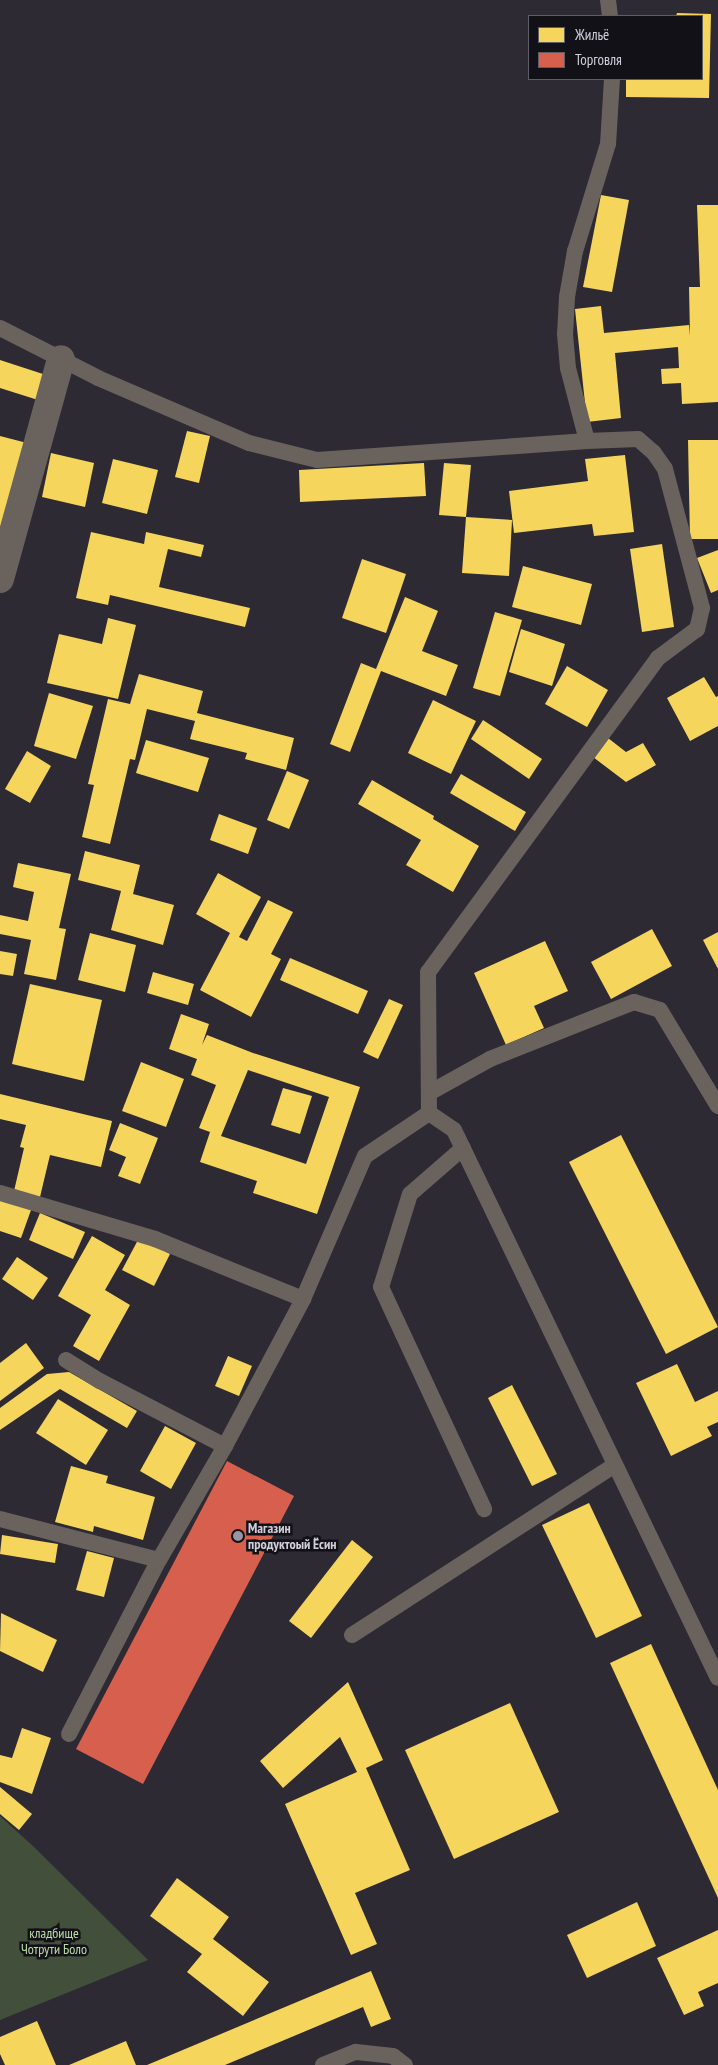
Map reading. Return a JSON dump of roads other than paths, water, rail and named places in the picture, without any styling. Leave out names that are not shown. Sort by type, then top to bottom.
[{"type":"street","points":[[0,579],[61,359]]},
{"type":"lane","points":[[608,0],[610,15]]},
{"type":"lane","points":[[587,441],[568,368],[565,334],[567,296],[575,251],[608,144],[612,80]]},
{"type":"lane","points":[[0,328],[98,378],[249,443],[317,460],[638,439],[654,453],[664,469],[702,608],[697,629],[658,658],[428,972],[429,1113]]},
{"type":"lane","points":[[429,1093],[490,1059],[634,1002],[660,1010],[718,1106]]},
{"type":"lane","points":[[429,1113],[454,1130],[718,1678]]},
{"type":"lane","points":[[69,1734],[159,1560],[225,1446],[303,1300],[365,1156],[429,1113]]},
{"type":"lane","points":[[463,1148],[410,1194],[381,1287],[484,1509]]},
{"type":"lane","points":[[0,1193],[155,1239],[303,1300]]},
{"type":"lane","points":[[66,1360],[100,1381],[225,1446]]},
{"type":"lane","points":[[352,1635],[615,1465]]},
{"type":"lane","points":[[0,1519],[159,1560]]},
{"type":"lane","points":[[322,2065],[356,2052],[393,2056],[405,2065]]},
{"type":"place","name":"Магазин продуктоый Ёсин","points":[[238,1536]]},
{"type":"park label","name":"кладбище Чотрути Боло","points":[[54,1942]]}]
